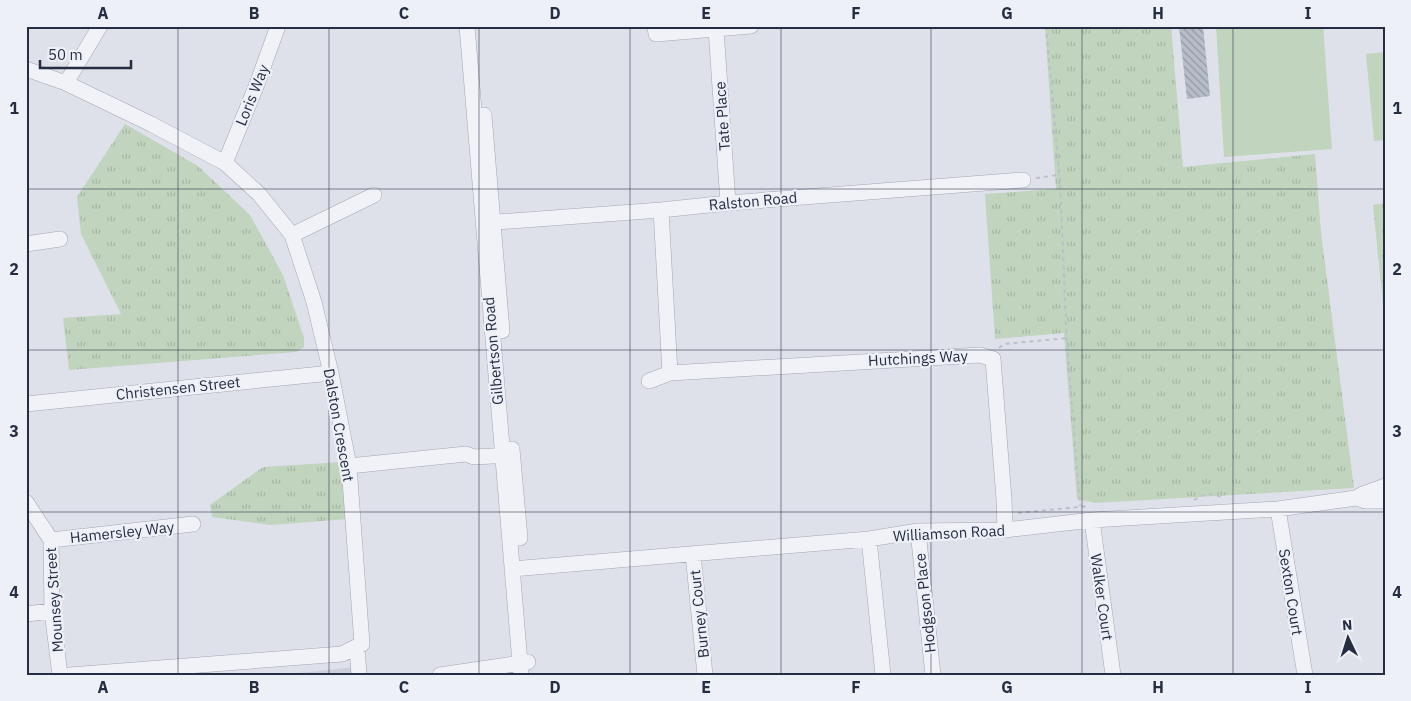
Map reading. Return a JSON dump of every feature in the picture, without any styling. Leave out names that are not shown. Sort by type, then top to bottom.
[{"type":"street","points":[[66,83],[100,26]]},
{"type":"street","name":"Loris Way","points":[[224,163],[257,84],[278,26]]},
{"type":"street","name":"Gilbertson Road","points":[[467,26],[488,222],[526,669]]},
{"type":"street","name":"Gilbertson Road","points":[[477,26],[488,222]]},
{"type":"street","points":[[656,30],[716,30],[752,26]]},
{"type":"street","name":"Tate Place","points":[[716,30],[728,203]]},
{"type":"street","name":"Dalston Crescent","points":[[26,69],[66,83],[151,124],[224,163],[259,194],[292,235],[314,302],[331,373],[349,466],[362,644],[357,647]]},
{"type":"street","name":"Ralston Road","points":[[488,222],[661,210],[1023,180]]},
{"type":"street","points":[[292,235],[374,195]]},
{"type":"street","points":[[661,210],[670,373]]},
{"type":"street","points":[[26,244],[60,239]]},
{"type":"street","name":"Hutchings Way","points":[[649,381],[670,373],[980,355],[993,358],[1005,530]]},
{"type":"street","name":"Christensen Street","points":[[26,404],[331,373]]},
{"type":"street","points":[[349,466],[466,454],[474,458],[507,451]]},
{"type":"street","name":"Williamson Road","points":[[517,569],[869,539],[918,531],[1005,530],[1092,520],[1278,509],[1356,498],[1385,486]]},
{"type":"street","name":"Williamson Road","points":[[1356,498],[1365,501],[1385,501]]},
{"type":"street","name":"Mounsey Street","points":[[26,502],[51,540],[52,611],[60,675]]},
{"type":"street","name":"Sexton Court","points":[[1278,509],[1304,675]]},
{"type":"street","name":"Walker Court","points":[[1092,520],[1113,675]]},
{"type":"street","name":"Hamersley Way","points":[[51,540],[192,524]]},
{"type":"street","name":"Hodgson Place","points":[[918,531],[933,675]]},
{"type":"street","points":[[869,539],[884,675]]},
{"type":"street","name":"Burney Court","points":[[693,554],[705,675]]},
{"type":"street","points":[[26,614],[52,611]]},
{"type":"street","points":[[70,675],[342,654],[357,647],[359,675]]},
{"type":"street","points":[[440,675],[526,669]]},
{"type":"path","points":[[1004,499],[1016,513],[1080,506],[1067,338],[1059,174],[1046,26]]},
{"type":"path","points":[[1023,180],[1059,174]]},
{"type":"path","points":[[988,357],[1004,344],[1067,338]]},
{"type":"shaded area","points":[[356,667],[356,675],[281,675]]},
{"type":"green space","points":[[1045,26],[1171,26],[1183,167],[1315,154],[1321,233],[1354,488],[1095,503],[1077,499],[1064,333],[995,339],[985,194],[1056,189]]},
{"type":"green space","points":[[1216,26],[1323,26],[1332,149],[1224,157]]},
{"type":"green space","points":[[1385,52],[1385,140],[1374,141],[1366,54]]},
{"type":"green space","points":[[125,124],[198,166],[250,215],[283,275],[304,338],[304,347],[296,352],[69,370],[63,318],[121,314],[81,234],[77,197]]},
{"type":"green space","points":[[1385,203],[1385,324],[1373,205]]},
{"type":"green space","points":[[342,462],[348,519],[271,525],[212,517],[210,505],[263,467]]},
{"type":"building","points":[[1179,26],[1203,26],[1210,96],[1187,99]]}]
